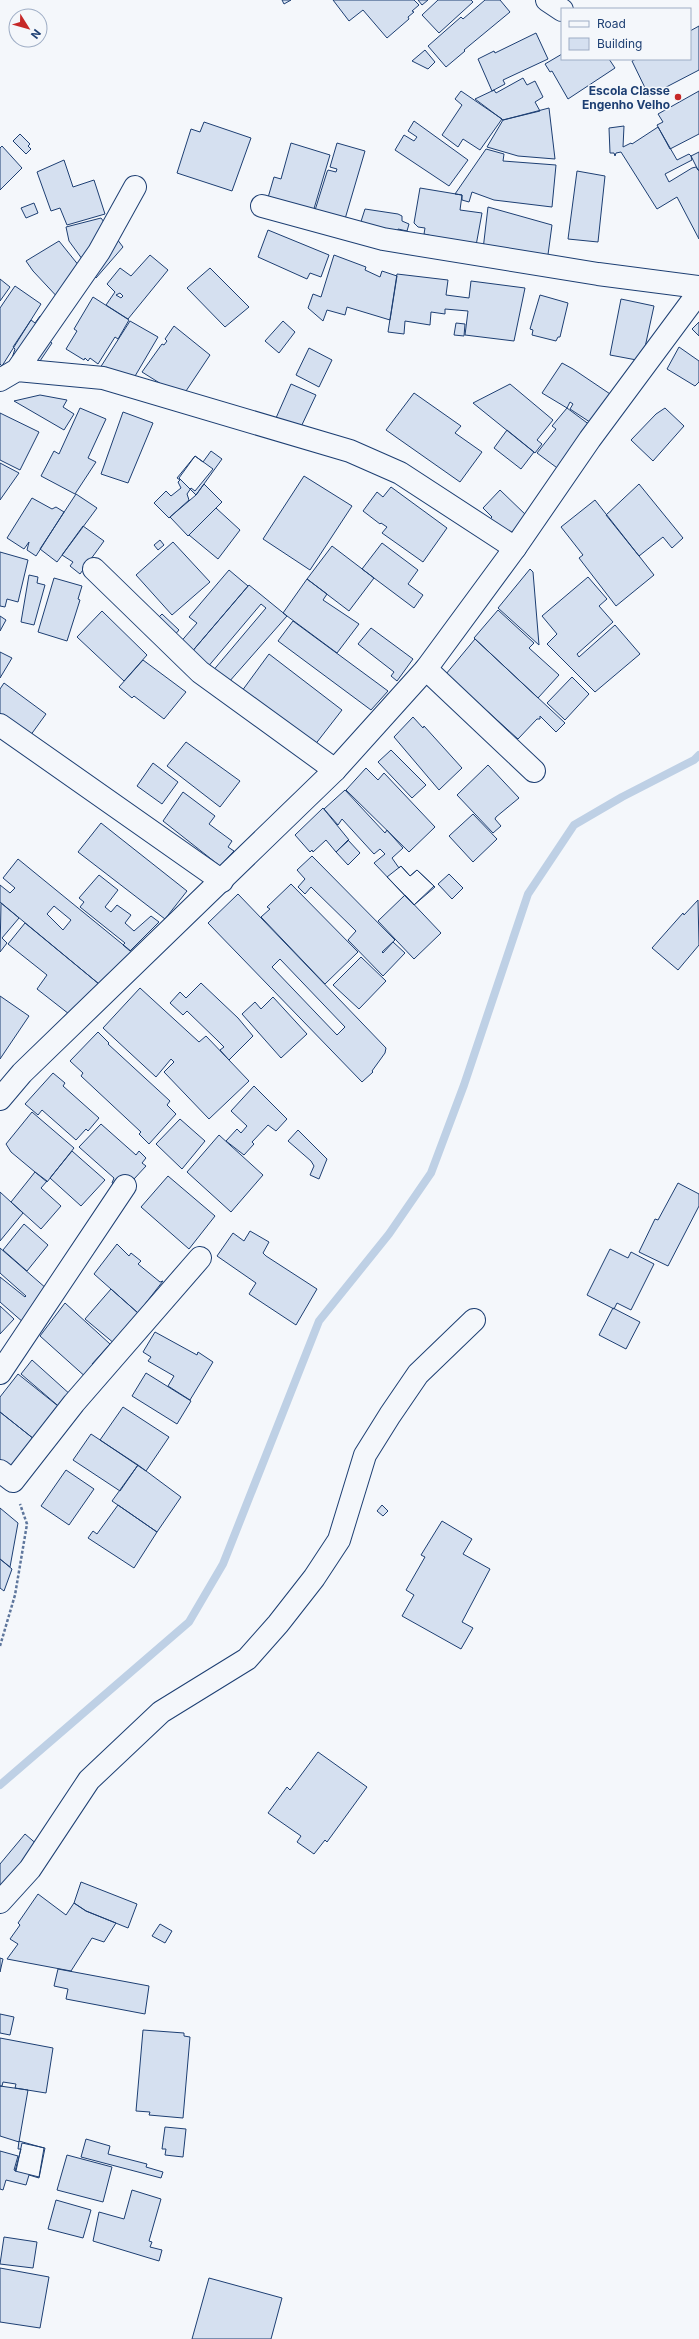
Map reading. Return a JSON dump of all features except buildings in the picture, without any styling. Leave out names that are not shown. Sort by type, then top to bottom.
[{"type":"street","points":[[547,0],[561,9]]},
{"type":"street","points":[[9,375],[99,252],[135,187]]},
{"type":"street","points":[[262,206],[383,239],[598,274],[699,287]]},
{"type":"street","points":[[0,1099],[22,1072],[222,881],[335,770],[426,669],[515,548],[590,439],[699,292]]},
{"type":"street","points":[[9,375],[103,378],[350,451],[400,473],[515,548]]},
{"type":"street","points":[[94,569],[200,672],[335,770]]},
{"type":"street","points":[[426,669],[534,771]]},
{"type":"street","points":[[0,725],[222,881]]},
{"type":"street","points":[[0,1373],[125,1186]]},
{"type":"street","points":[[6,1476],[74,1403],[200,1258]]},
{"type":"street","points":[[0,1902],[30,1869],[89,1780],[161,1712],[248,1659],[278,1624],[314,1578],[338,1540],[365,1455],[390,1415],[418,1374],[474,1320]]},
{"type":"path","points":[[0,1646],[16,1595],[27,1524],[6,1476]]},
{"type":"waterway","points":[[0,1785],[189,1622],[223,1564],[319,1321],[389,1234],[431,1173],[464,1085],[528,894],[574,825],[622,797],[694,760],[699,755]]},
{"type":"place","name":"Escola Classe Engenho Velho","points":[[678,97]]}]
